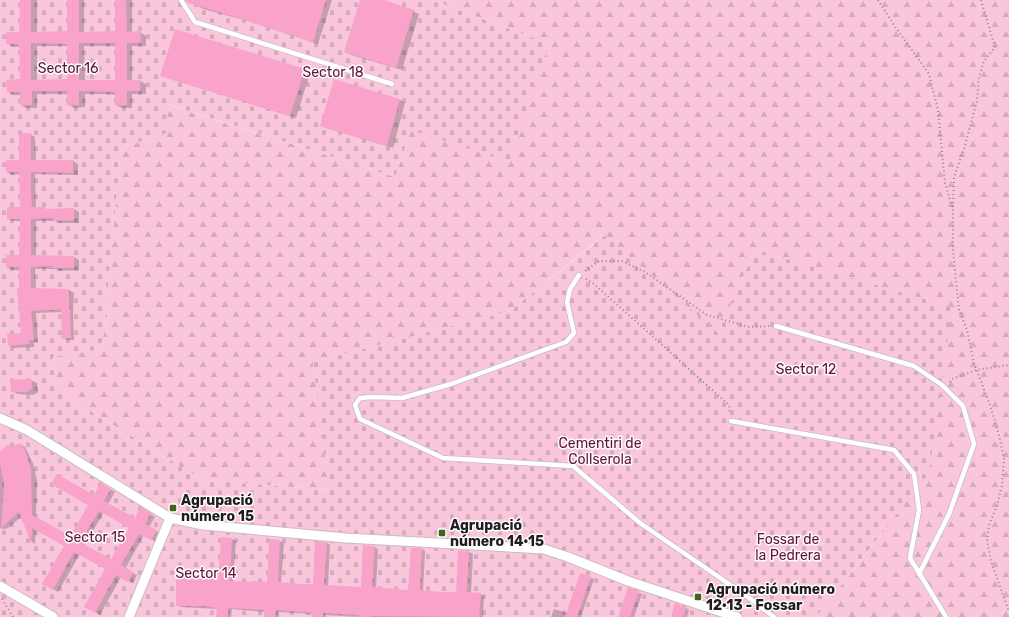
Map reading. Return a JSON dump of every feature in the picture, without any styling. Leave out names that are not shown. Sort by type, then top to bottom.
[{"type":"street","points":[[0,418],[27,430],[170,518],[203,525],[346,538],[544,549],[636,584],[737,617]]},
{"type":"street","points":[[129,617],[170,518]]},
{"type":"street","points":[[0,586],[53,617]]},
{"type":"lane","points":[[181,0],[195,22],[392,84]]},
{"type":"lane","points":[[578,275],[570,289],[567,302],[574,333],[566,342],[451,384],[402,398],[360,398],[355,405],[360,418],[443,458],[573,466],[640,523],[748,597],[774,617]]},
{"type":"lane","points":[[776,326],[914,366],[945,388],[964,406],[974,444],[949,514],[919,574]]},
{"type":"lane","points":[[732,421],[894,450],[914,474],[919,510],[910,558],[946,617]]},
{"type":"path","points":[[878,0],[929,74],[938,110],[945,184],[953,210]]},
{"type":"path","points":[[980,0],[995,47],[984,61],[979,77],[977,102],[954,177],[953,251],[959,310],[967,330],[976,370],[994,420],[1004,459],[1002,485],[997,506],[989,524],[987,541],[991,561],[1009,612]]},
{"type":"path","points":[[732,421],[729,405],[594,284],[578,275],[599,262],[622,261],[645,272],[707,315],[749,327],[776,326]]},
{"type":"path","points":[[945,388],[952,379],[976,370],[1009,365]]},
{"type":"path","points":[[0,597],[13,617]]},
{"type":"green space","name":"Cementiri de Collserola","points":[[0,0],[432,0],[549,44],[509,162],[411,130],[395,177],[167,104],[167,133],[121,148],[102,349],[53,357],[56,390],[203,480],[329,490],[313,362],[510,311],[605,235],[718,333],[755,250],[952,307],[929,473],[816,617],[0,617]]},
{"type":"green space","points":[[432,0],[1009,0],[1009,617],[816,617],[880,536],[755,250],[718,334],[604,235],[510,311],[313,362],[330,490],[203,480],[56,390],[53,357],[102,349],[121,148],[167,133],[166,104],[395,177],[411,130],[549,44]]},
{"type":"building","points":[[20,0],[31,0],[31,32],[67,31],[67,0],[79,0],[79,32],[115,31],[115,0],[126,0],[127,32],[140,31],[141,43],[127,43],[127,80],[140,80],[140,91],[127,91],[127,105],[115,105],[115,92],[79,91],[79,105],[67,105],[67,91],[32,91],[32,105],[20,105],[20,92],[7,92],[6,80],[20,79],[19,44],[6,44],[6,32],[19,32]],"holes":[[[31,43],[67,44],[67,79],[31,80]],[[79,43],[115,43],[115,80],[79,80]]]},
{"type":"building","points":[[185,0],[326,0],[313,42],[188,3]]},
{"type":"building","points":[[360,0],[384,0],[414,10],[396,68],[344,52]]},
{"type":"building","points":[[175,29],[305,69],[290,116],[160,76]]},
{"type":"building","points":[[334,79],[400,99],[387,146],[320,126]]},
{"type":"building","points":[[19,133],[31,133],[31,160],[73,160],[73,173],[31,172],[32,207],[45,207],[45,209],[74,208],[74,220],[53,221],[53,218],[31,219],[31,255],[74,256],[74,268],[53,268],[53,266],[31,267],[31,288],[69,289],[69,309],[31,311],[34,340],[29,340],[29,344],[8,346],[7,334],[21,333],[17,288],[19,288],[19,267],[6,267],[6,255],[19,255],[20,219],[7,219],[7,207],[20,207],[19,172],[6,172],[6,160],[19,160]]},
{"type":"building","points":[[61,309],[70,309],[71,338],[62,339]]},
{"type":"building","points":[[32,379],[32,388],[27,392],[11,392],[10,380]]},
{"type":"building","points":[[20,443],[25,450],[31,469],[32,517],[33,515],[70,536],[88,505],[51,484],[57,474],[94,495],[101,483],[111,489],[104,501],[135,518],[141,507],[151,513],[145,524],[157,530],[151,540],[139,534],[121,565],[133,572],[128,582],[116,575],[95,613],[84,607],[105,569],[74,552],[53,590],[42,584],[64,546],[32,528],[31,543],[19,512],[1,528],[4,484],[0,463],[0,452],[9,444],[11,447]],"holes":[[[99,511],[129,528],[111,559],[80,542]]]},
{"type":"building","points":[[221,537],[232,538],[230,581],[267,582],[269,539],[280,540],[278,582],[313,584],[315,541],[327,542],[324,585],[361,587],[363,545],[375,546],[372,587],[408,590],[411,548],[422,548],[420,590],[456,592],[458,550],[469,551],[467,592],[481,593],[479,617],[359,617],[359,615],[323,613],[323,617],[311,617],[312,613],[276,610],[275,617],[264,617],[264,610],[228,608],[228,617],[216,617],[217,608],[203,606],[176,606],[176,577],[218,580]]},
{"type":"building","points":[[580,573],[591,576],[584,597],[577,617],[565,617]]},
{"type":"building","points":[[628,587],[639,591],[630,617],[618,617]]},
{"type":"building","points":[[675,603],[686,607],[683,617],[671,617]]},
{"type":"place","name":"Agrupació número 15","points":[[173,508]]},
{"type":"place","name":"Agrupació número 14·15","points":[[442,533]]},
{"type":"place","name":"Agrupació número 12·13 - Fossar","points":[[698,597]]},
{"type":"park label","name":"Sector 16","points":[[68,68]]},
{"type":"park label","name":"Sector 18","points":[[333,72]]},
{"type":"park label","name":"Sector 12","points":[[806,369]]},
{"type":"park label","name":"Sector 15","points":[[95,537]]},
{"type":"park label","name":"Fossar de la Pedrera","points":[[788,548]]},
{"type":"park label","name":"Sector 14","points":[[206,573]]}]
